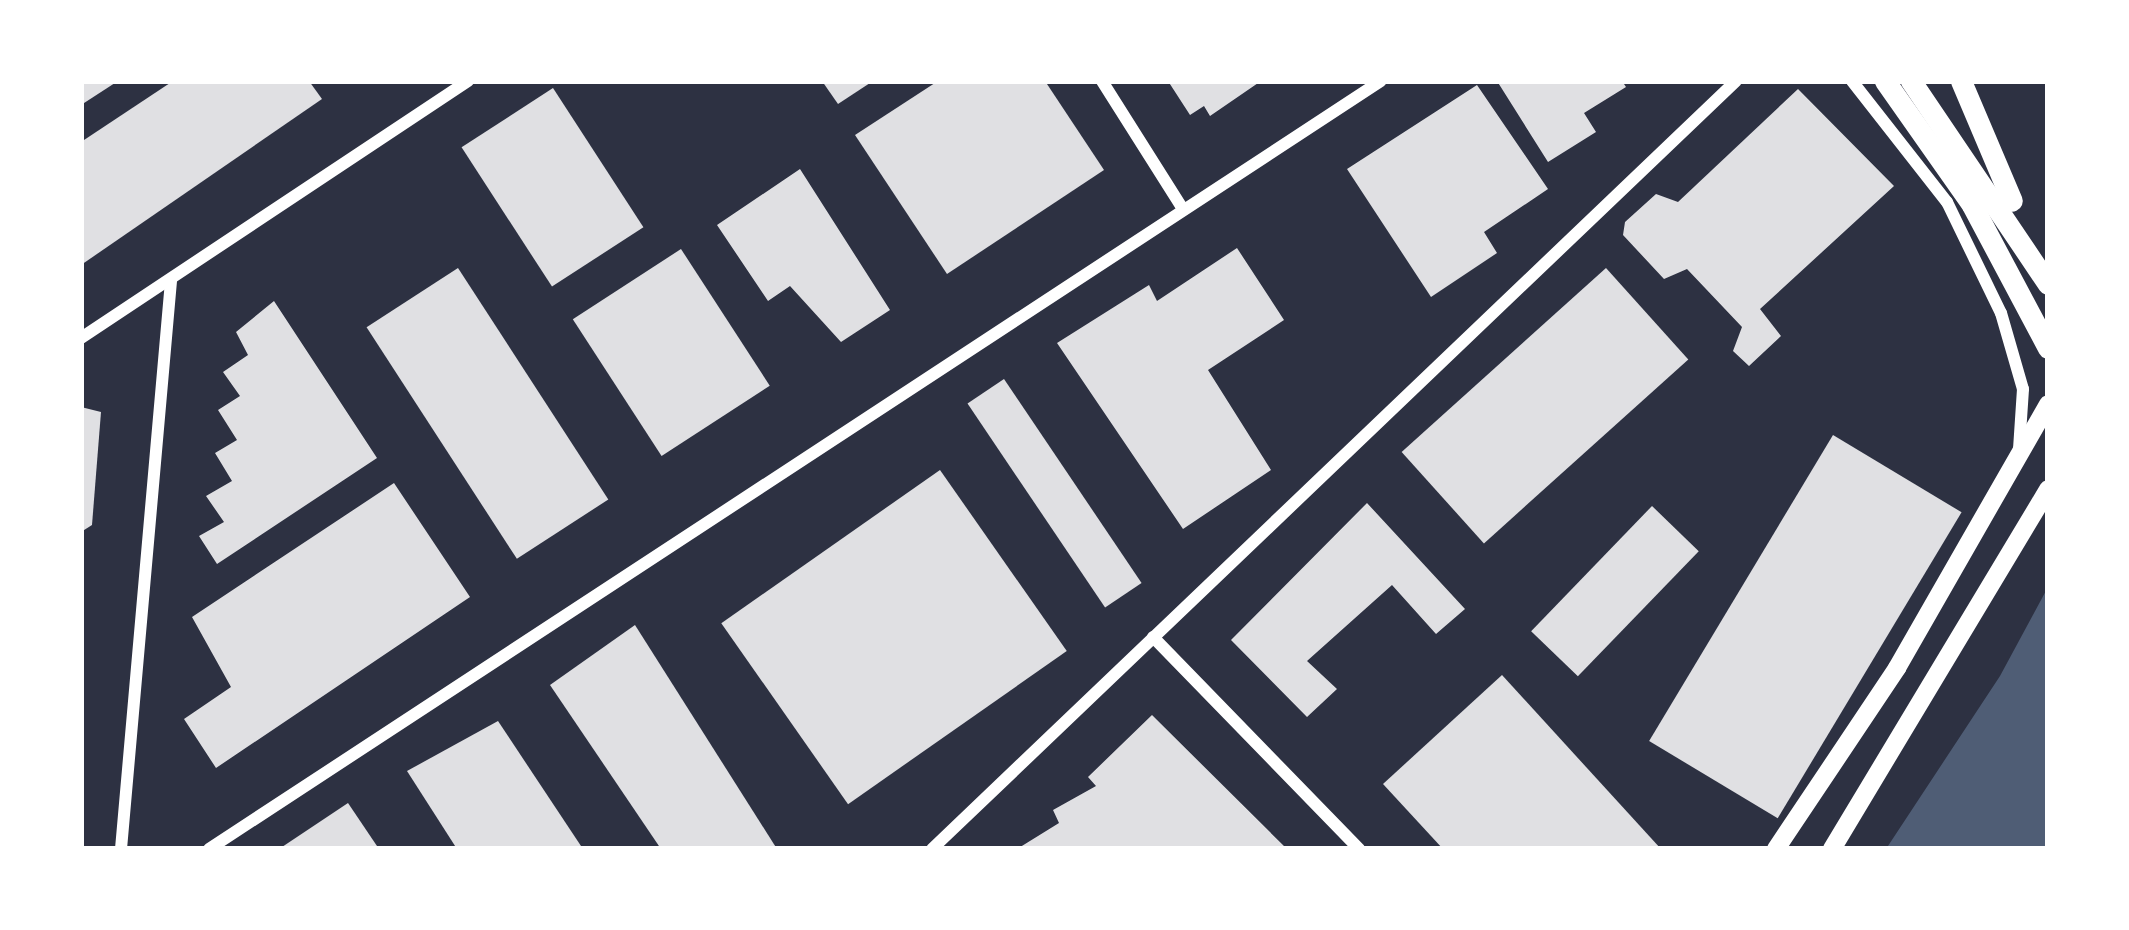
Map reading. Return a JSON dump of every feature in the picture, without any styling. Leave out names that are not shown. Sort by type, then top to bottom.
[{"type":"main road","points":[[1874,81],[1904,110]]},
{"type":"main road","points":[[1885,81],[2015,283],[2048,348]]},
{"type":"main road","points":[[1911,81],[1940,116]]},
{"type":"main road","points":[[1922,81],[2048,284]]},
{"type":"main road","points":[[1961,81],[2048,284]]},
{"type":"main road","points":[[1776,849],[2048,404]]},
{"type":"main road","points":[[1832,849],[2048,489]]},
{"type":"street","points":[[81,338],[468,81]]},
{"type":"street","points":[[1102,81],[1181,206]]},
{"type":"street","points":[[209,849],[1181,206],[1381,81]]},
{"type":"street","points":[[932,849],[1736,81]]},
{"type":"street","points":[[1852,81],[1947,202],[2001,313],[2023,388],[2018,459]]},
{"type":"street","points":[[121,849],[171,281]]},
{"type":"street","points":[[1153,637],[1359,849]]},
{"type":"water","points":[[2048,587],[2048,849],[1886,849],[2000,676]]},
{"type":"building","points":[[81,81],[118,81],[81,105]]},
{"type":"building","points":[[173,81],[309,81],[322,99],[81,265],[81,142]]},
{"type":"building","points":[[822,81],[873,81],[838,104]]},
{"type":"building","points":[[938,81],[1045,81],[1104,170],[947,274],[855,135]]},
{"type":"building","points":[[1168,81],[1261,81],[1210,116],[1204,106],[1190,115]]},
{"type":"building","points":[[1497,81],[1622,81],[1626,87],[1584,113],[1596,132],[1548,162]]},
{"type":"building","points":[[1477,85],[1548,189],[1484,232],[1497,253],[1431,297],[1347,169]]},
{"type":"building","points":[[553,88],[643,227],[552,287],[462,147]]},
{"type":"building","points":[[1798,89],[1894,186],[1760,309],[1781,336],[1749,366],[1733,351],[1742,327],[1687,269],[1664,279],[1623,235],[1625,222],[1656,194],[1678,202]]},
{"type":"building","points":[[800,169],[890,310],[841,342],[790,286],[768,301],[717,225]]},
{"type":"building","points":[[1237,248],[1284,320],[1208,370],[1271,470],[1183,529],[1057,343],[1149,285],[1157,301]]},
{"type":"building","points":[[681,249],[770,386],[662,456],[573,319]]},
{"type":"building","points":[[458,268],[608,499],[517,559],[367,327]]},
{"type":"building","points":[[1606,268],[1688,359],[1484,543],[1402,452]]},
{"type":"building","points":[[274,301],[377,458],[217,564],[199,536],[224,522],[206,496],[232,481],[215,453],[237,440],[218,410],[240,396],[223,372],[248,355],[236,332]]},
{"type":"building","points":[[1004,379],[1142,583],[1105,608],[968,404]]},
{"type":"building","points":[[81,407],[101,412],[92,525],[81,532]]},
{"type":"building","points":[[1833,435],[1962,512],[1778,818],[1649,741]]},
{"type":"building","points":[[940,470],[1067,651],[848,804],[721,623]]},
{"type":"building","points":[[394,483],[470,597],[216,768],[184,719],[231,687],[192,617]]},
{"type":"building","points":[[1367,503],[1465,609],[1436,634],[1392,585],[1307,661],[1337,689],[1307,717],[1231,640]]},
{"type":"building","points":[[1652,506],[1699,551],[1578,676],[1531,631]]},
{"type":"building","points":[[635,625],[777,849],[661,849],[550,685]]},
{"type":"building","points":[[1502,675],[1661,849],[1443,849],[1383,784]]},
{"type":"building","points":[[1152,715],[1287,849],[1017,849],[1059,823],[1053,810],[1096,786],[1088,777]]},
{"type":"building","points":[[498,721],[583,849],[457,849],[407,771]]},
{"type":"building","points":[[348,803],[379,849],[279,849]]}]
